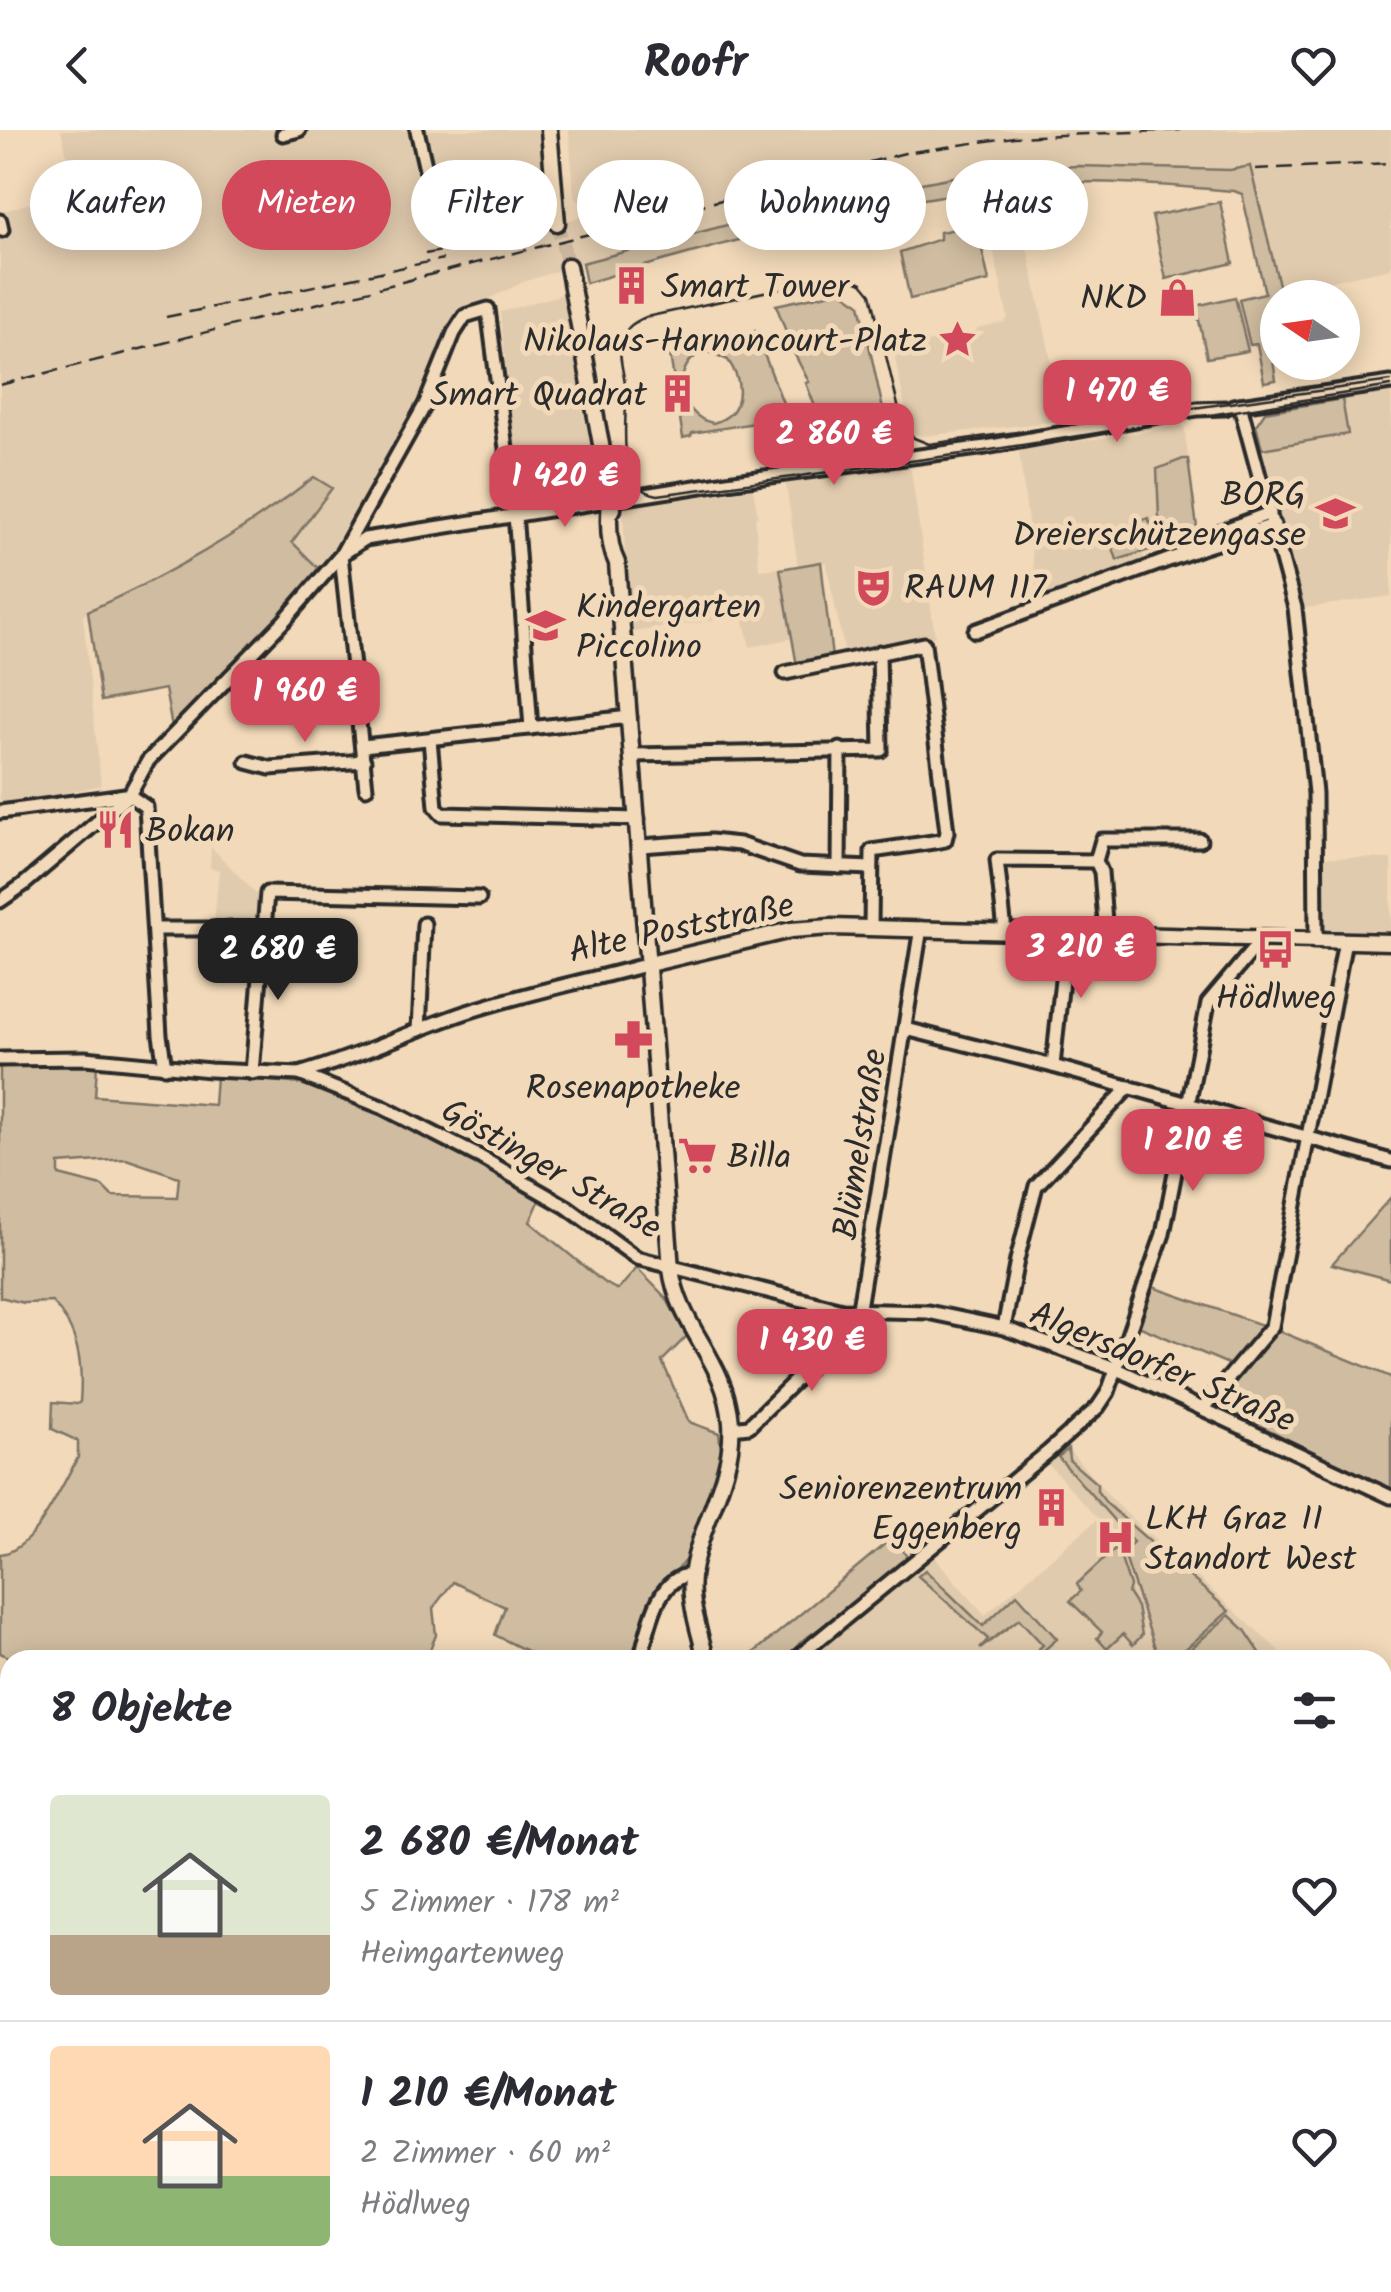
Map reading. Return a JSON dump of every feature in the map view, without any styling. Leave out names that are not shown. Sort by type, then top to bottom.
[{"type":"main road","points":[[549,130],[558,223]]},
{"type":"main road","points":[[568,266],[621,551],[617,564],[670,1269]]},
{"type":"main road","name":"Alte Poststraße","points":[[649,964],[791,930],[922,928],[1391,942]]},
{"type":"main road","name":"Göstinger Straße","points":[[670,1269],[681,1310],[718,1367],[728,1397],[732,1428],[728,1460],[692,1574],[692,1602],[704,1650]]},
{"type":"street","points":[[284,134],[299,130]]},
{"type":"street","points":[[417,130],[424,160]]},
{"type":"street","points":[[0,901],[129,794],[148,761],[284,621],[341,555],[424,405],[454,333],[466,316],[488,309],[514,518],[530,728]]},
{"type":"street","points":[[341,555],[366,539],[1391,384]]},
{"type":"street","points":[[1240,405],[1295,608],[1318,837],[1316,940]]},
{"type":"street","points":[[975,631],[1201,548],[1217,533],[1272,519]]},
{"type":"street","points":[[341,555],[366,788]]},
{"type":"street","points":[[786,673],[924,644],[948,832],[945,840],[872,851],[871,928]]},
{"type":"street","points":[[633,755],[881,750],[879,652]]},
{"type":"street","points":[[363,746],[630,717]]},
{"type":"street","points":[[430,740],[436,807],[442,814],[638,820]]},
{"type":"street","points":[[840,749],[840,867]]},
{"type":"street","points":[[247,762],[270,768],[364,761]]},
{"type":"street","points":[[0,812],[129,794],[146,807],[165,1067]]},
{"type":"street","points":[[1106,934],[1101,872],[1096,862],[1102,840],[1200,840]]},
{"type":"street","points":[[640,846],[710,841],[739,844],[800,865],[870,868]]},
{"type":"street","points":[[1004,931],[997,860],[1096,862]]},
{"type":"street","points":[[252,1073],[264,897],[269,892],[479,898]]},
{"type":"street","points":[[419,1030],[424,924]]},
{"type":"street","name":"Blümelstraße","points":[[732,1428],[749,1426],[849,1330],[860,1311],[922,928]]},
{"type":"street","points":[[154,930],[262,929]]},
{"type":"street","points":[[1053,1066],[1068,932]]},
{"type":"street","points":[[807,1650],[1098,1408],[1117,1369],[1162,1234],[1208,1003],[1262,939]]},
{"type":"street","points":[[1204,1407],[1272,1326],[1345,941]]},
{"type":"street","name":"Alte Poststraße","points":[[299,1074],[503,1000],[649,964]]},
{"type":"street","points":[[906,1029],[1391,1161]]},
{"type":"street","name":"Göstinger Straße","points":[[0,1059],[75,1058],[299,1074],[384,1108],[480,1156],[567,1207],[636,1258],[670,1269]]},
{"type":"street","points":[[1004,1328],[1036,1186],[1129,1087]]},
{"type":"street","name":"Algersdorfer Straße","points":[[670,1269],[842,1310],[928,1312],[1004,1328],[1117,1369],[1204,1407],[1391,1498]]},
{"type":"street","points":[[643,1650],[663,1590],[676,1576],[692,1574]]},
{"type":"shaded area","points":[[61,130],[540,130],[542,160],[411,160],[411,250],[557,250],[557,223],[577,218],[577,250],[632,250],[523,282],[473,307],[458,320],[420,409],[340,546],[319,569],[292,542],[316,513],[314,478],[265,516],[156,581],[88,611],[83,616],[101,785],[0,807],[0,212],[30,203],[30,250],[202,250],[202,160],[68,160]]},
{"type":"shaded area","points":[[569,130],[1391,130],[1391,268],[1336,280],[1278,280],[1249,166],[1230,170],[1088,168],[1088,160],[946,160],[946,179],[926,182],[926,160],[724,160],[724,226],[704,231],[704,160],[577,160],[577,200]]},
{"type":"shaded area","points":[[1088,166],[1230,170],[1250,166],[1278,280],[1262,280],[1242,194],[1088,182]]},
{"type":"shaded area","points":[[946,178],[946,195],[926,198],[926,182]]},
{"type":"shaded area","points":[[1220,202],[1233,263],[1166,279],[1152,216]]},
{"type":"shaded area","points":[[724,226],[724,245],[704,250],[704,231]]},
{"type":"shaded area","points":[[946,231],[946,250],[982,250],[989,281],[910,299],[900,252],[926,250],[926,244],[940,239],[940,232]]},
{"type":"shaded area","points":[[632,250],[703,250],[586,283],[582,263]]},
{"type":"shaded area","points":[[993,250],[1028,250],[1054,374],[1062,373],[1071,414],[1076,413],[1077,419],[923,436],[913,433],[893,349],[974,333],[1008,318]]},
{"type":"shaded area","points":[[841,291],[860,304],[889,437],[834,445],[826,424],[822,425],[806,383],[809,382],[776,305]]},
{"type":"shaded area","points":[[563,294],[597,485],[584,498],[521,508],[500,312]]},
{"type":"shaded area","points":[[1260,294],[1260,360],[1257,344],[1250,345],[1239,299]]},
{"type":"shaded area","points":[[1235,297],[1248,351],[1207,358],[1196,306]]},
{"type":"shaded area","points":[[755,331],[790,421],[779,419],[692,433],[683,438],[670,354],[665,351],[681,351]],"holes":[[[707,351],[728,360],[737,378],[738,397],[731,413],[713,423],[701,418],[685,400],[683,376],[687,365]]]},
{"type":"shaded area","name":"BORG Dreierschützengasse","points":[[1391,392],[1391,596],[1305,608],[1262,449],[1347,434],[1342,399]]},
{"type":"shaded area","points":[[1342,399],[1348,434],[1262,449],[1256,425],[1265,412]]},
{"type":"shaded area","points":[[1184,426],[1198,535],[1143,553],[1145,561],[1038,603],[1019,450]]},
{"type":"shaded area","points":[[1188,459],[1198,535],[1117,560],[1108,533],[1148,518],[1150,523],[1159,519],[1157,469]]},
{"type":"shaded area","points":[[910,464],[935,636],[846,658],[826,562],[798,566],[786,484]]},
{"type":"shaded area","points":[[314,477],[332,488],[292,542],[319,569],[271,627],[172,727],[165,689],[101,701],[88,611],[205,551]]},
{"type":"shaded area","points":[[753,489],[759,570],[780,568],[793,638],[750,647],[743,616],[634,632],[623,510]]},
{"type":"shaded area","points":[[821,562],[832,658],[797,666],[780,569]]},
{"type":"shaded area","points":[[211,847],[260,898],[258,922],[214,923],[219,870],[210,868]]},
{"type":"shaded area","points":[[1324,857],[1391,859],[1391,950],[1334,953],[1316,940],[1316,928],[1322,926]]},
{"type":"shaded area","points":[[0,1064],[97,1065],[95,1096],[214,1105],[216,1076],[302,1084],[390,1117],[541,1197],[530,1222],[603,1282],[618,1290],[637,1268],[666,1298],[687,1336],[662,1361],[689,1422],[719,1433],[722,1458],[686,1559],[659,1591],[640,1650],[525,1650],[495,1635],[505,1607],[453,1582],[433,1608],[436,1635],[430,1650],[0,1650],[0,1554],[25,1542],[36,1530],[78,1457],[78,1441],[52,1429],[53,1402],[77,1404],[81,1388],[74,1336],[52,1302],[24,1303],[0,1297]],"holes":[[[126,1159],[179,1177],[177,1197],[112,1196],[102,1186],[59,1175],[59,1164]]]},
{"type":"shaded area","points":[[1391,1197],[1391,1280],[1332,1264]]},
{"type":"shaded area","points":[[1150,1286],[1268,1327],[1233,1366],[1136,1325]]},
{"type":"shaded area","points":[[1274,1329],[1391,1377],[1391,1490],[1214,1403]]},
{"type":"shaded area","name":"LKH Graz II Standort West","points":[[1067,1448],[1116,1504],[1278,1650],[819,1650],[934,1557],[985,1615],[1098,1519],[1048,1464]]},
{"type":"shaded area","points":[[1068,1449],[1069,1460],[1097,1484],[1097,1491],[1107,1504],[1229,1611],[1184,1650],[1156,1650],[1121,1545],[1126,1549],[1133,1542],[1058,1457]]},
{"type":"shaded area","points":[[892,1538],[910,1560],[834,1623],[831,1621],[794,1650],[757,1650]]},
{"type":"shaded area","points":[[1117,1547],[1142,1635],[1133,1645],[1123,1634],[1107,1649],[1097,1638],[1102,1632],[1070,1601],[1081,1591],[1077,1584]]},
{"type":"shaded area","points":[[925,1570],[983,1626],[1017,1594],[1057,1639],[1044,1650],[1038,1650],[1043,1645],[1019,1619],[980,1649],[988,1639],[918,1576]]},
{"type":"shaded area","points":[[1229,1615],[1258,1650],[1189,1650]]},
{"type":"tunnel","points":[[557,223],[568,266]]},
{"type":"tram line","points":[[1391,381],[929,444],[914,438],[902,422],[871,294],[862,283],[844,275],[646,317],[627,330],[620,351],[629,468],[644,490],[658,495],[984,451],[1391,386]]},
{"type":"railway","points":[[0,385],[905,153],[1014,137],[1182,130]]},
{"type":"railway","points":[[1255,169],[1391,163]]},
{"type":"railway","points":[[425,254],[447,250]]},
{"type":"railway","points":[[166,317],[443,259]]},
{"type":"place","name":"Smart Tower","points":[[631,286]]},
{"type":"place","name":"NKD","points":[[1177,297]]},
{"type":"place","name":"Nikolaus-Harnoncourt-Platz","points":[[957,340]]},
{"type":"place","name":"Smart Quadrat","points":[[677,394]]},
{"type":"place","name":"BORG Dreierschützengasse","points":[[1336,514]]},
{"type":"place","name":"RAUM 117","points":[[874,587]]},
{"type":"place","name":"Kindergarten Piccolino","points":[[546,626]]},
{"type":"place","name":"Bokan","points":[[115,830]]},
{"type":"place","name":"Hödlweg","points":[[1276,950]]},
{"type":"place","name":"Rosenapotheke","points":[[633,1040]]},
{"type":"place","name":"Billa","points":[[697,1156]]},
{"type":"place","name":"Seniorenzentrum Eggenberg","points":[[1052,1508]]},
{"type":"place","name":"LKH Graz II Standort West","points":[[1115,1538]]}]
